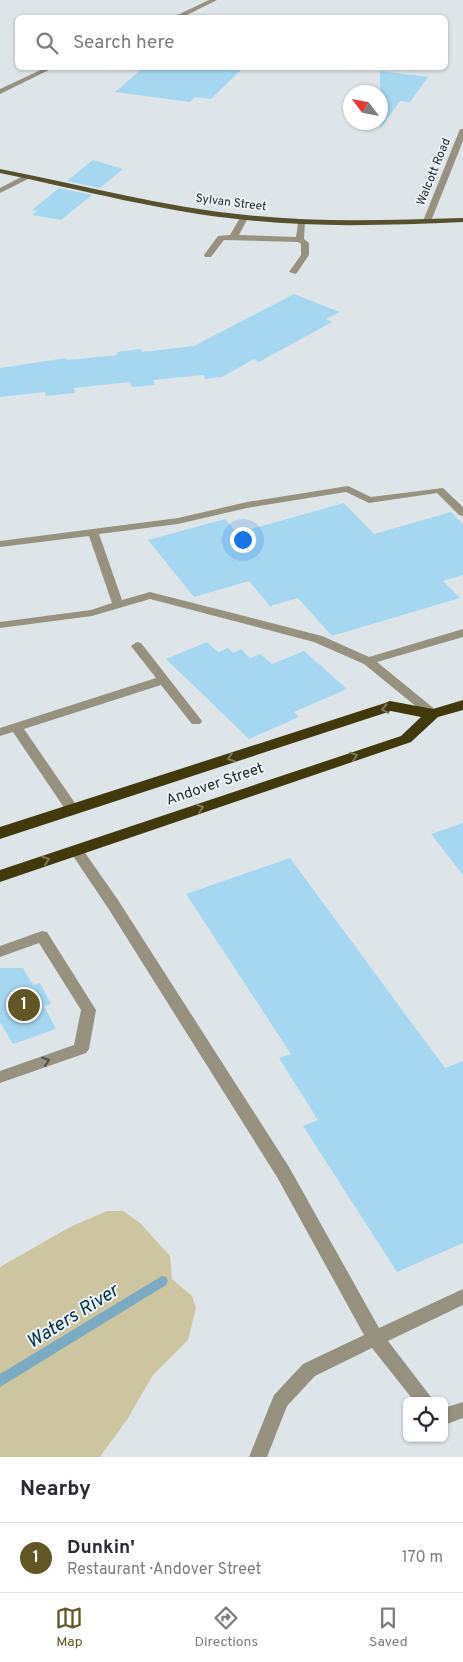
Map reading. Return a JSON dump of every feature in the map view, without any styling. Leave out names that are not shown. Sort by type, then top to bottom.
[{"type":"highway","name":"Andover Street","points":[[0,876],[406,738],[433,714],[463,705]]},
{"type":"highway","name":"Andover Street","points":[[0,833],[390,706],[433,714]]},
{"type":"main road","name":"Sylvan Street","points":[[0,171],[26,178],[189,210],[244,218],[302,223],[463,220]]},
{"type":"street","points":[[181,15],[214,0]]},
{"type":"street","points":[[0,92],[45,70]]},
{"type":"street","name":"Walcott Road","points":[[427,221],[463,130]]},
{"type":"street","points":[[0,191],[26,178]]},
{"type":"street","points":[[233,237],[244,218]]},
{"type":"street","points":[[300,240],[302,223]]},
{"type":"street","points":[[208,254],[221,238],[300,240],[305,243],[305,255],[293,272]]},
{"type":"street","points":[[0,544],[178,521],[247,505],[348,490],[369,500],[439,490],[463,513]]},
{"type":"street","points":[[93,532],[118,605]]},
{"type":"street","points":[[0,625],[92,613],[150,595],[318,639],[368,661],[433,714]]},
{"type":"street","points":[[368,661],[463,633]]},
{"type":"street","points":[[137,646],[196,721]]},
{"type":"street","points":[[0,732],[164,680]]},
{"type":"street","points":[[16,727],[72,809]]},
{"type":"street","points":[[76,850],[113,904],[283,1172],[375,1338],[422,1397]]},
{"type":"street","points":[[0,952],[42,936],[89,1010],[81,1049],[0,1077]]},
{"type":"street","points":[[258,1457],[280,1401],[308,1370],[463,1297]]},
{"type":"street","points":[[448,1416],[463,1410]]},
{"type":"shaded area","points":[[107,1211],[123,1211],[140,1223],[170,1256],[172,1279],[192,1296],[196,1308],[188,1340],[153,1375],[128,1418],[100,1457],[0,1457],[0,1267],[70,1227]]},
{"type":"building","points":[[141,70],[241,70],[211,99],[195,97],[190,102],[115,92]]},
{"type":"building","points":[[380,71],[428,77],[410,102],[400,101],[388,118],[388,85],[380,85]]},
{"type":"building","points":[[93,160],[123,169],[100,188],[67,181]]},
{"type":"building","points":[[59,188],[92,195],[61,220],[32,215],[37,211],[32,210]]},
{"type":"building","points":[[294,294],[340,312],[326,319],[332,322],[259,362],[254,359],[222,377],[205,379],[204,375],[153,380],[155,385],[132,387],[130,382],[74,388],[75,393],[46,396],[45,392],[0,397],[0,368],[66,358],[68,360],[118,355],[117,352],[141,349],[142,352],[194,346]]},
{"type":"building","points":[[344,503],[374,534],[451,512],[463,524],[463,575],[443,581],[460,598],[332,636],[298,598],[270,606],[249,581],[194,597],[148,540],[225,519],[237,533]]},
{"type":"building","points":[[207,642],[218,652],[228,648],[233,653],[241,649],[250,658],[260,654],[272,664],[304,651],[347,689],[294,712],[299,717],[249,739],[166,659]]},
{"type":"building","points":[[463,823],[463,875],[431,834]]},
{"type":"building","points":[[290,858],[445,1068],[463,1061],[463,1243],[397,1272],[303,1126],[318,1120],[279,1058],[291,1054],[186,894]]},
{"type":"building","points":[[0,968],[23,968],[33,985],[40,983],[51,1004],[44,1006],[56,1029],[13,1044],[0,1022]]},
{"type":"waterway","name":"Waters River","points":[[0,1381],[162,1281]]},
{"type":"place","name":"Dunkin'","points":[[24,1005]]}]
